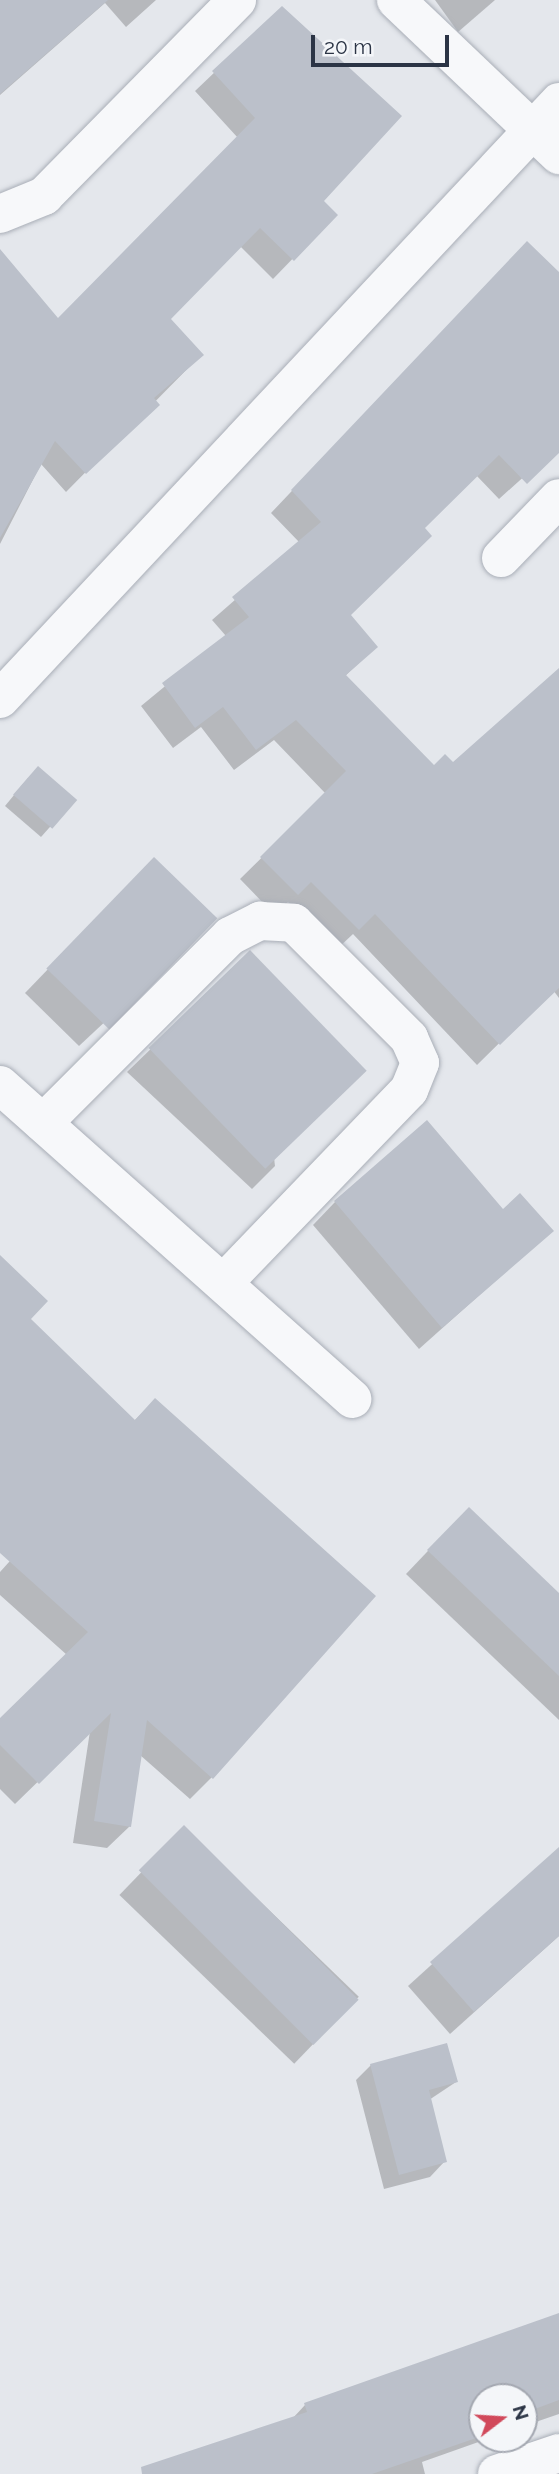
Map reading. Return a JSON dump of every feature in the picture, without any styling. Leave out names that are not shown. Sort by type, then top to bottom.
[{"type":"street","points":[[0,214],[44,196],[237,0]]},
{"type":"street","points":[[396,0],[546,143]]},
{"type":"street","points":[[0,699],[546,143],[559,102]]},
{"type":"street","points":[[501,558],[559,498]]},
{"type":"street","points":[[43,1123],[230,936],[260,921],[294,923],[409,1038],[420,1063],[409,1090],[223,1283]]},
{"type":"street","points":[[0,1085],[352,1399]]},
{"type":"street","points":[[497,2474],[559,2453]]},
{"type":"building","points":[[0,0],[108,0],[0,94]]},
{"type":"building","points":[[282,6],[402,116],[324,201],[338,215],[294,261],[260,228],[171,319],[204,355],[154,398],[160,405],[86,474],[55,441],[0,538],[0,249],[58,318],[255,118],[212,71]]},
{"type":"building","points":[[527,241],[559,272],[559,453],[527,484],[499,455],[425,528],[432,536],[351,615],[378,647],[346,675],[434,765],[445,754],[453,762],[559,668],[559,988],[500,1045],[375,914],[359,930],[311,882],[298,895],[260,857],[346,771],[296,720],[256,750],[223,707],[195,728],[162,683],[249,617],[232,597],[321,522],[291,490]]},
{"type":"building","points":[[38,766],[77,800],[52,829],[13,795]]},
{"type":"building","points":[[154,857],[217,918],[110,1030],[46,968]]},
{"type":"building","points":[[250,950],[367,1071],[265,1169],[149,1048]]},
{"type":"building","points":[[427,1120],[503,1209],[520,1193],[554,1231],[442,1328],[334,1201]]},
{"type":"building","points":[[0,1255],[48,1301],[31,1319],[135,1420],[155,1398],[376,1596],[213,1779],[147,1720],[131,1827],[94,1821],[111,1713],[39,1784],[0,1745],[0,1718],[88,1632],[0,1553]]},
{"type":"building","points":[[469,1507],[559,1593],[559,1676],[427,1550]]},
{"type":"building","points":[[184,1825],[359,2000],[313,2045],[139,1870]]},
{"type":"building","points":[[559,1847],[559,1936],[474,2012],[430,1962]]},
{"type":"building","points":[[447,2043],[458,2082],[429,2090],[447,2162],[399,2175],[370,2064]]},
{"type":"building","points":[[559,2313],[559,2400],[538,2408],[538,2383],[468,2383],[468,2441],[372,2474],[142,2474],[141,2467],[307,2412],[304,2403]]}]
